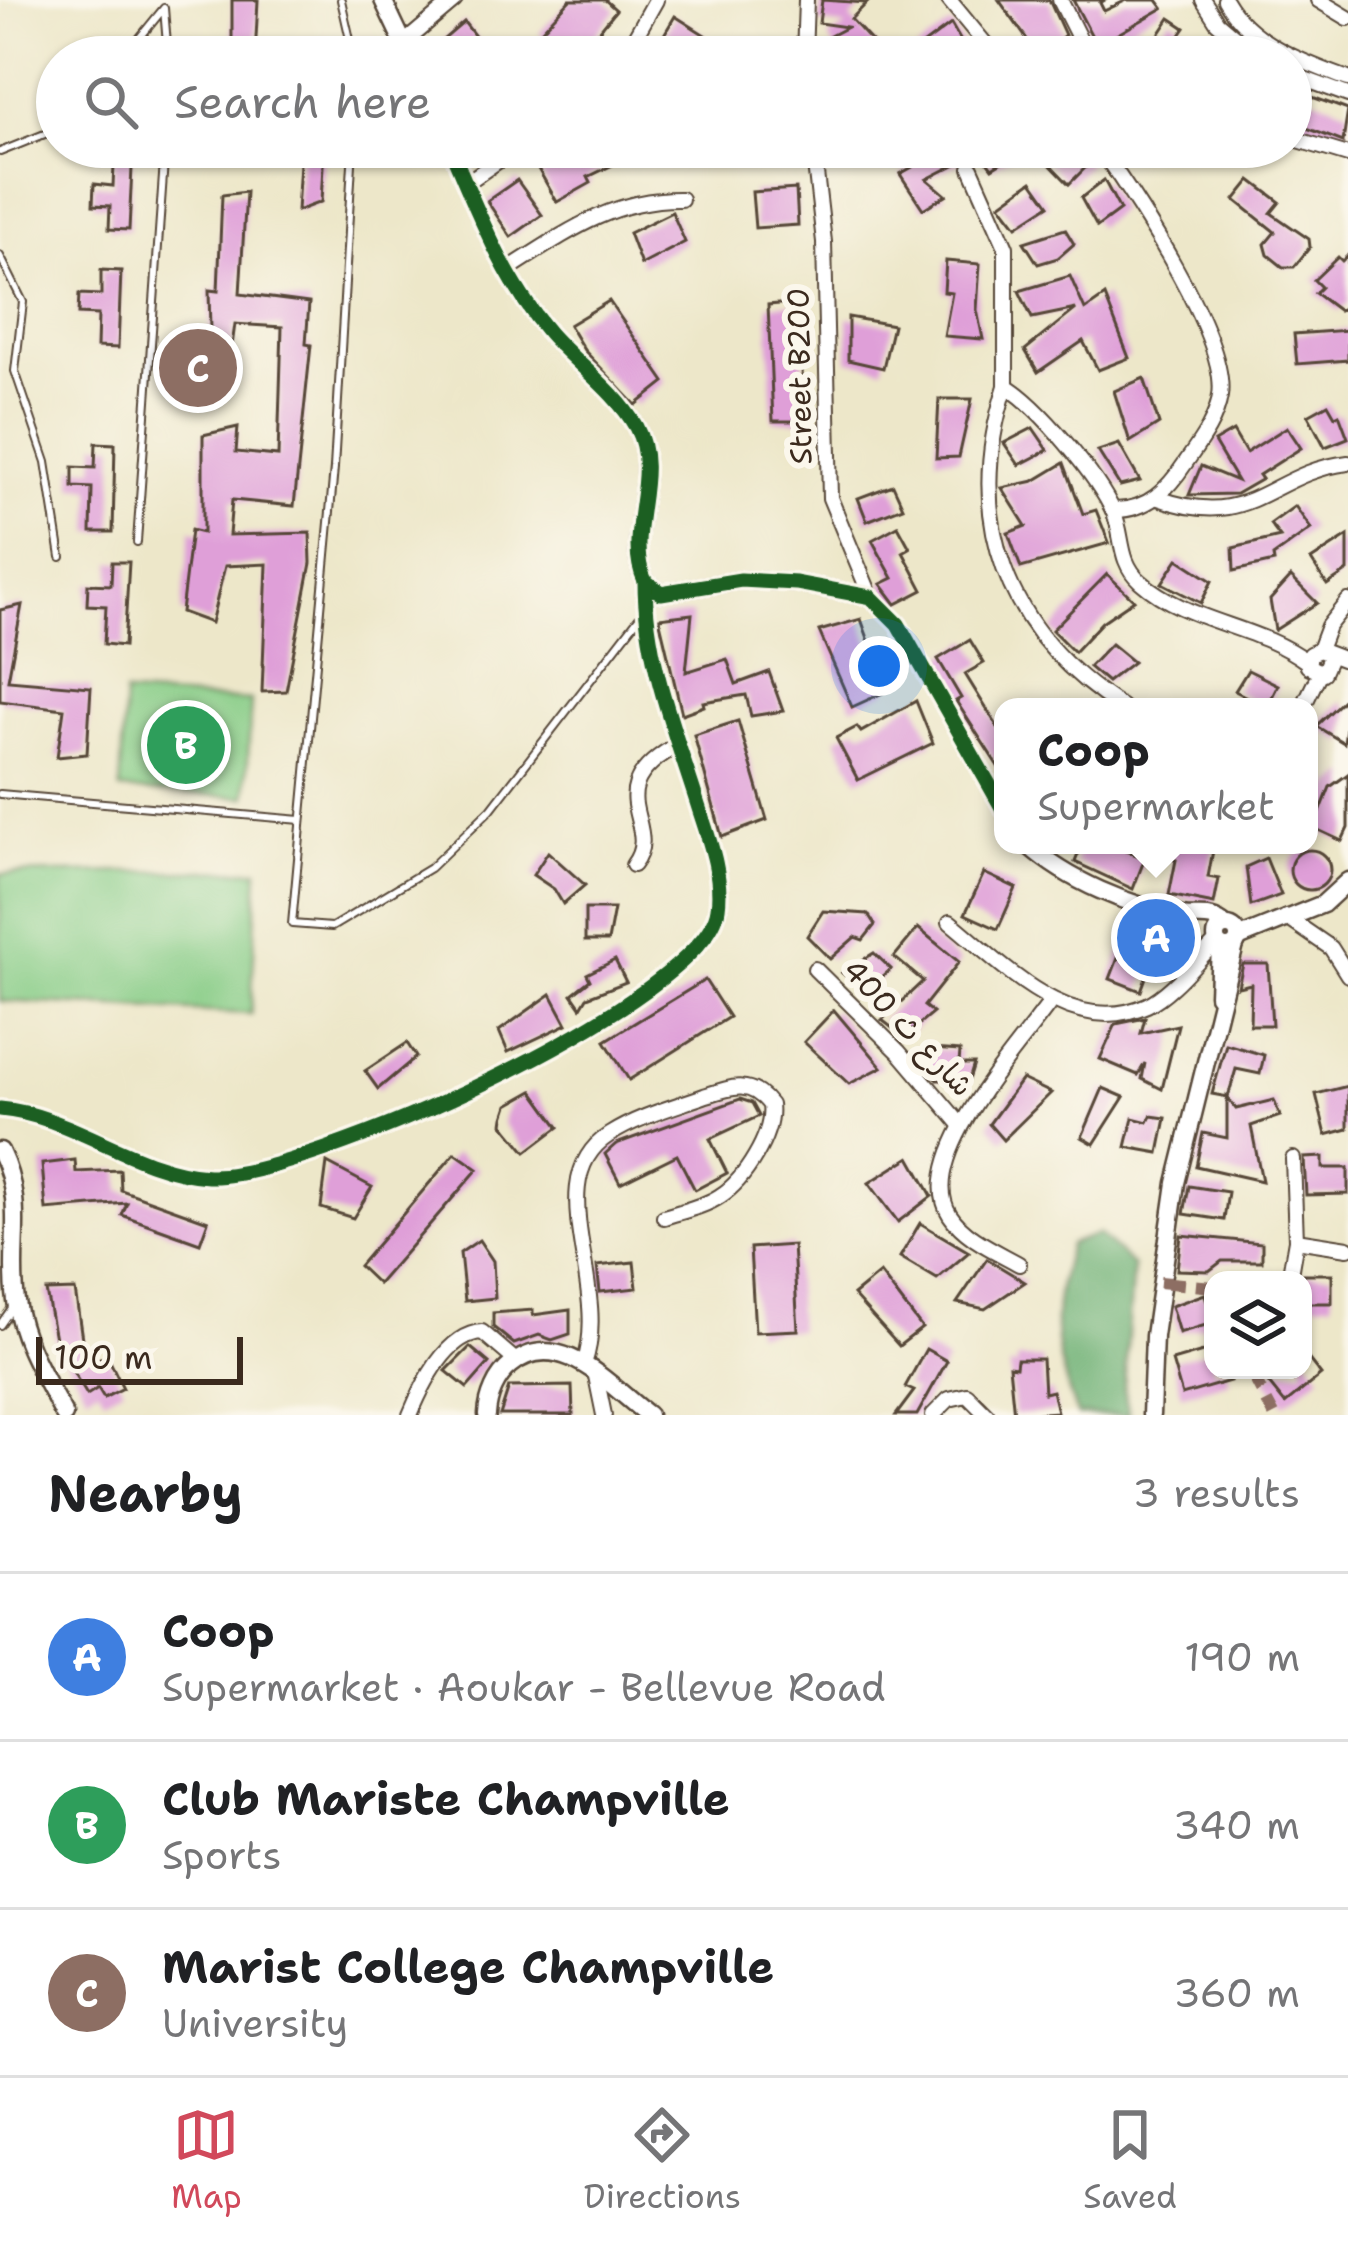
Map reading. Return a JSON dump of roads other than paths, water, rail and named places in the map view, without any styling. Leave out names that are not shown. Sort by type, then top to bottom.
[{"type":"street","points":[[383,0],[400,36]]},
{"type":"street","points":[[420,36],[455,0]]},
{"type":"street","points":[[636,36],[656,0]]},
{"type":"street","points":[[805,36],[806,0]]},
{"type":"street","points":[[949,0],[979,36]]},
{"type":"street","points":[[1060,0],[1078,36]]},
{"type":"street","points":[[1203,0],[1233,36]]},
{"type":"street","points":[[1225,0],[1237,19],[1258,36]]},
{"type":"street","points":[[1318,0],[1348,18]]},
{"type":"street","points":[[1312,64],[1348,79]]},
{"type":"street","points":[[1312,82],[1348,95]]},
{"type":"street","points":[[1312,144],[1348,155]]},
{"type":"street","points":[[0,1109],[173,1169],[225,1176],[399,1123],[489,1085],[558,1046],[710,935],[719,902],[717,880],[645,610],[639,548],[646,476],[638,431],[546,330],[507,270],[459,168]]},
{"type":"street","points":[[466,184],[488,168]]},
{"type":"street","name":"Street B200","points":[[815,168],[825,263],[830,498],[871,597]]},
{"type":"street","points":[[971,168],[1006,248],[1006,386],[989,448],[988,504],[998,550],[1024,613],[1050,651],[1110,698]]},
{"type":"street","points":[[1113,168],[1155,229],[1219,369],[1220,396],[1208,429],[1158,498]]},
{"type":"street","points":[[507,270],[602,212],[647,199],[681,199]]},
{"type":"street","points":[[1006,386],[1028,403],[1113,511],[1125,561],[1140,581],[1184,608],[1319,664],[1348,661]]},
{"type":"street","points":[[1113,511],[1158,498],[1195,509],[1228,509],[1328,466],[1348,463]]},
{"type":"street","points":[[645,581],[661,593],[741,580],[796,583],[871,597],[898,624],[994,793]]},
{"type":"street","points":[[1306,698],[1328,626],[1348,601]]},
{"type":"street","points":[[633,865],[643,844],[633,797],[637,780],[654,758],[679,744]]},
{"type":"street","points":[[1043,854],[1099,888],[1188,918],[1226,937]]},
{"type":"street","points":[[950,922],[1049,1004],[1100,1010],[1144,1006],[1226,937],[1334,898],[1348,881]]},
{"type":"street","points":[[1286,917],[1331,948],[1348,975]]},
{"type":"street","points":[[1151,1415],[1154,1336],[1169,1223],[1218,1002],[1226,937]]},
{"type":"street","name":"شارع ث 400","points":[[815,969],[899,1052],[961,1125]]},
{"type":"street","points":[[1019,1264],[972,1236],[945,1204],[946,1156],[961,1125],[1049,1004]]},
{"type":"street","points":[[604,1415],[590,1370],[594,1311],[574,1208],[584,1162],[606,1136],[623,1127],[734,1086],[760,1092],[770,1105],[770,1122],[740,1176],[720,1196],[664,1217]]},
{"type":"street","points":[[0,1151],[18,1198],[10,1292],[64,1415]]},
{"type":"street","points":[[1291,1271],[1296,1240],[1293,1159]]},
{"type":"street","points":[[1296,1240],[1348,1248]]},
{"type":"street","points":[[410,1415],[437,1365],[472,1333],[482,1333],[516,1361]]},
{"type":"street","points":[[487,1415],[500,1377],[516,1361],[548,1351],[590,1370],[648,1415]]},
{"type":"street","points":[[932,1415],[949,1399],[968,1394],[987,1415]]},
{"type":"lane","points":[[141,36],[170,0]]},
{"type":"lane","points":[[340,0],[349,36]]},
{"type":"lane","points":[[164,8],[166,36]]},
{"type":"lane","points":[[0,152],[36,137]]},
{"type":"lane","points":[[137,542],[164,168]]},
{"type":"lane","points":[[352,168],[334,468],[292,924],[332,927],[430,868],[491,809],[645,610]]},
{"type":"lane","points":[[0,256],[23,302],[16,371],[46,462],[61,557]]},
{"type":"lane","points":[[0,794],[302,820]]},
{"type":"lane","points":[[0,1325],[10,1292]]},
{"type":"place","name":"Marist College Champville","points":[[198,368]]},
{"type":"place","name":"Club Mariste Champville","points":[[186,745]]},
{"type":"place","name":"Coop","points":[[1156,938]]}]
